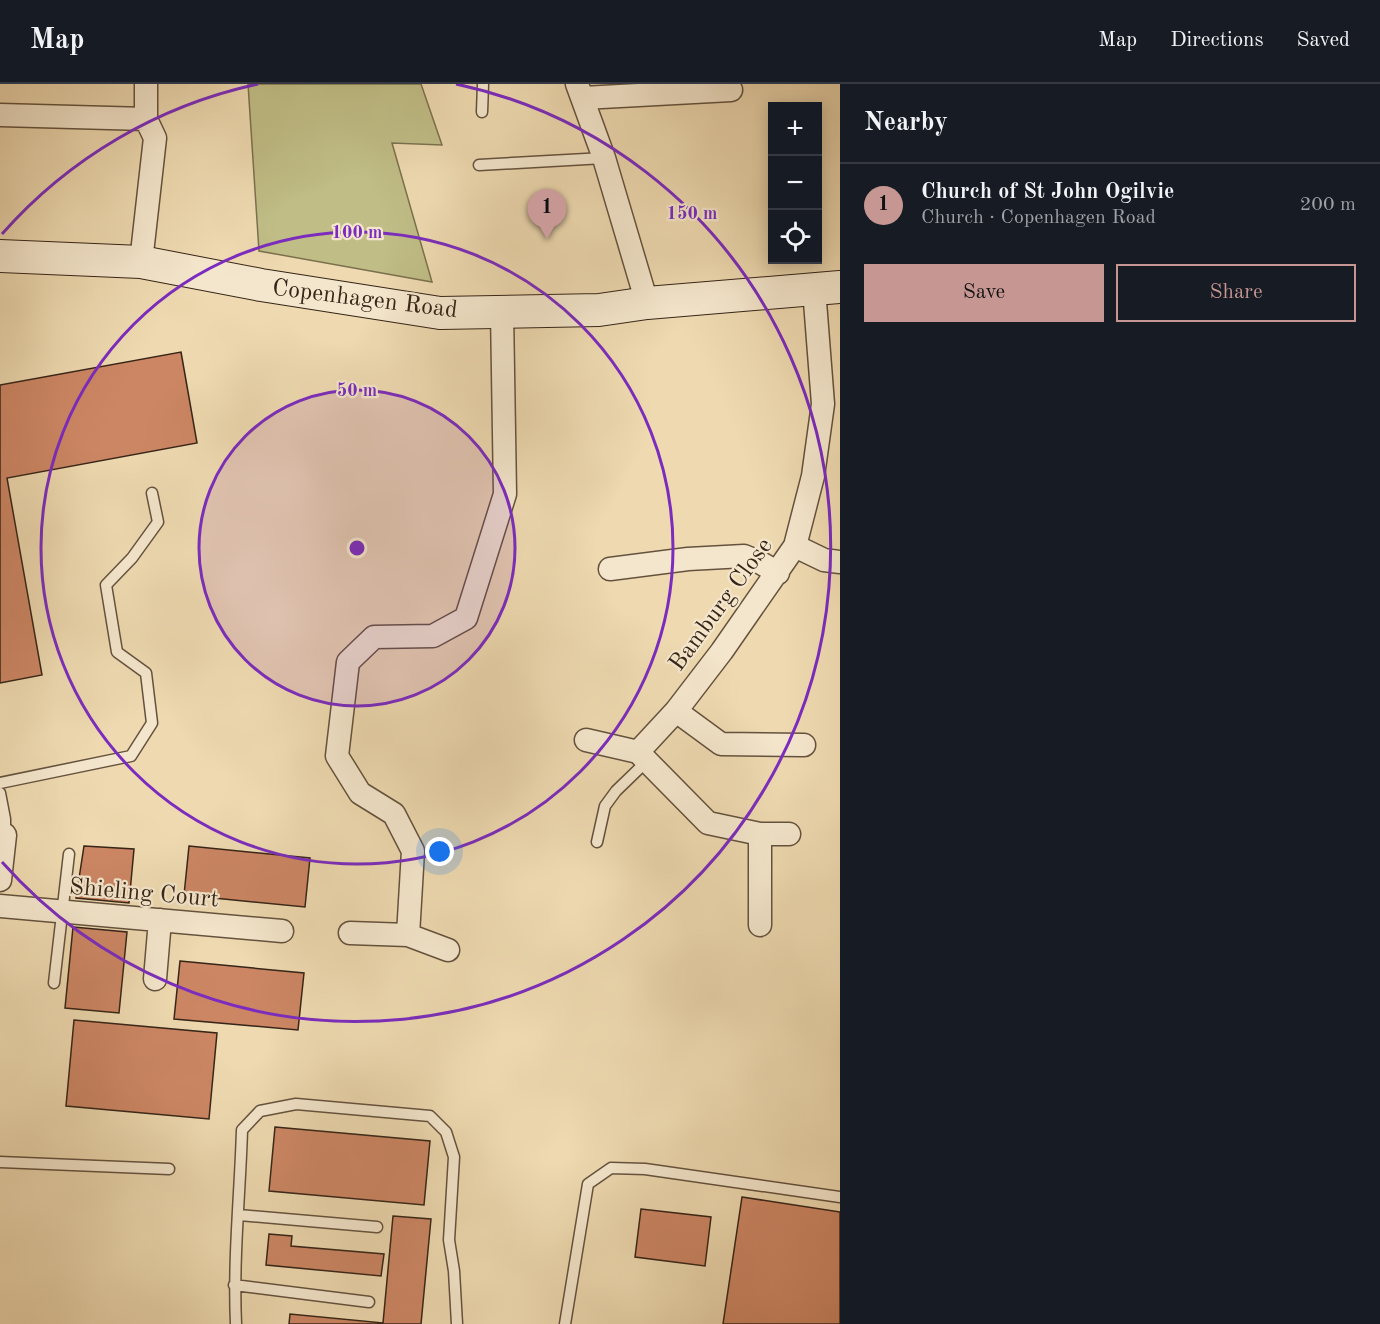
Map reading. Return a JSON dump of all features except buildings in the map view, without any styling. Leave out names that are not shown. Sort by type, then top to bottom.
[{"type":"street","points":[[141,262],[155,138],[146,119],[146,84]]},
{"type":"street","points":[[647,303],[604,158],[580,91],[700,88],[731,90]]},
{"type":"street","points":[[0,115],[146,119]]},
{"type":"street","name":"Copenhagen Road","points":[[0,256],[141,262],[261,285],[440,313],[599,310],[647,303],[827,288]]},
{"type":"street","name":"Bamburg Close","points":[[643,757],[722,651],[795,546],[831,404],[827,288]]},
{"type":"street","points":[[408,935],[413,850],[394,814],[360,793],[337,756],[348,662],[374,637],[433,636],[466,618],[505,494],[502,311]]},
{"type":"street","points":[[795,546],[825,560],[840,562]]},
{"type":"street","points":[[610,569],[688,559],[744,556],[778,573]]},
{"type":"street","points":[[676,711],[721,744],[804,745]]},
{"type":"street","points":[[586,740],[643,757],[708,823],[760,834],[789,834]]},
{"type":"street","points":[[760,834],[760,925]]},
{"type":"street","points":[[0,880],[5,835]]},
{"type":"street","name":"Shieling Court","points":[[0,906],[282,932]]},
{"type":"street","points":[[155,979],[160,920]]},
{"type":"street","points":[[350,933],[408,935],[448,950]]},
{"type":"lane","points":[[482,112],[483,84]]},
{"type":"lane","points":[[479,165],[604,158]]},
{"type":"lane","points":[[0,783],[131,756],[152,723],[146,673],[117,652],[106,585],[132,558],[158,522],[152,493]]},
{"type":"lane","points":[[597,842],[605,806],[643,757]]},
{"type":"lane","points":[[0,793],[5,819],[5,835]]},
{"type":"lane","points":[[54,983],[69,854]]},
{"type":"lane","points":[[236,1324],[234,1285],[242,1130],[260,1111],[296,1104],[430,1116],[446,1132],[454,1157],[448,1240],[454,1271],[457,1324]]},
{"type":"lane","points":[[0,1162],[170,1168]]},
{"type":"lane","points":[[565,1324],[588,1184],[611,1168],[645,1168],[840,1197]]},
{"type":"lane","points":[[239,1215],[377,1227]]},
{"type":"lane","points":[[234,1285],[369,1302]]},
{"type":"shaded area","points":[[248,84],[421,84],[442,145],[392,143],[432,282],[259,251]]},
{"type":"place","name":"Church of St John Ogilvie","points":[[547,239]]}]
